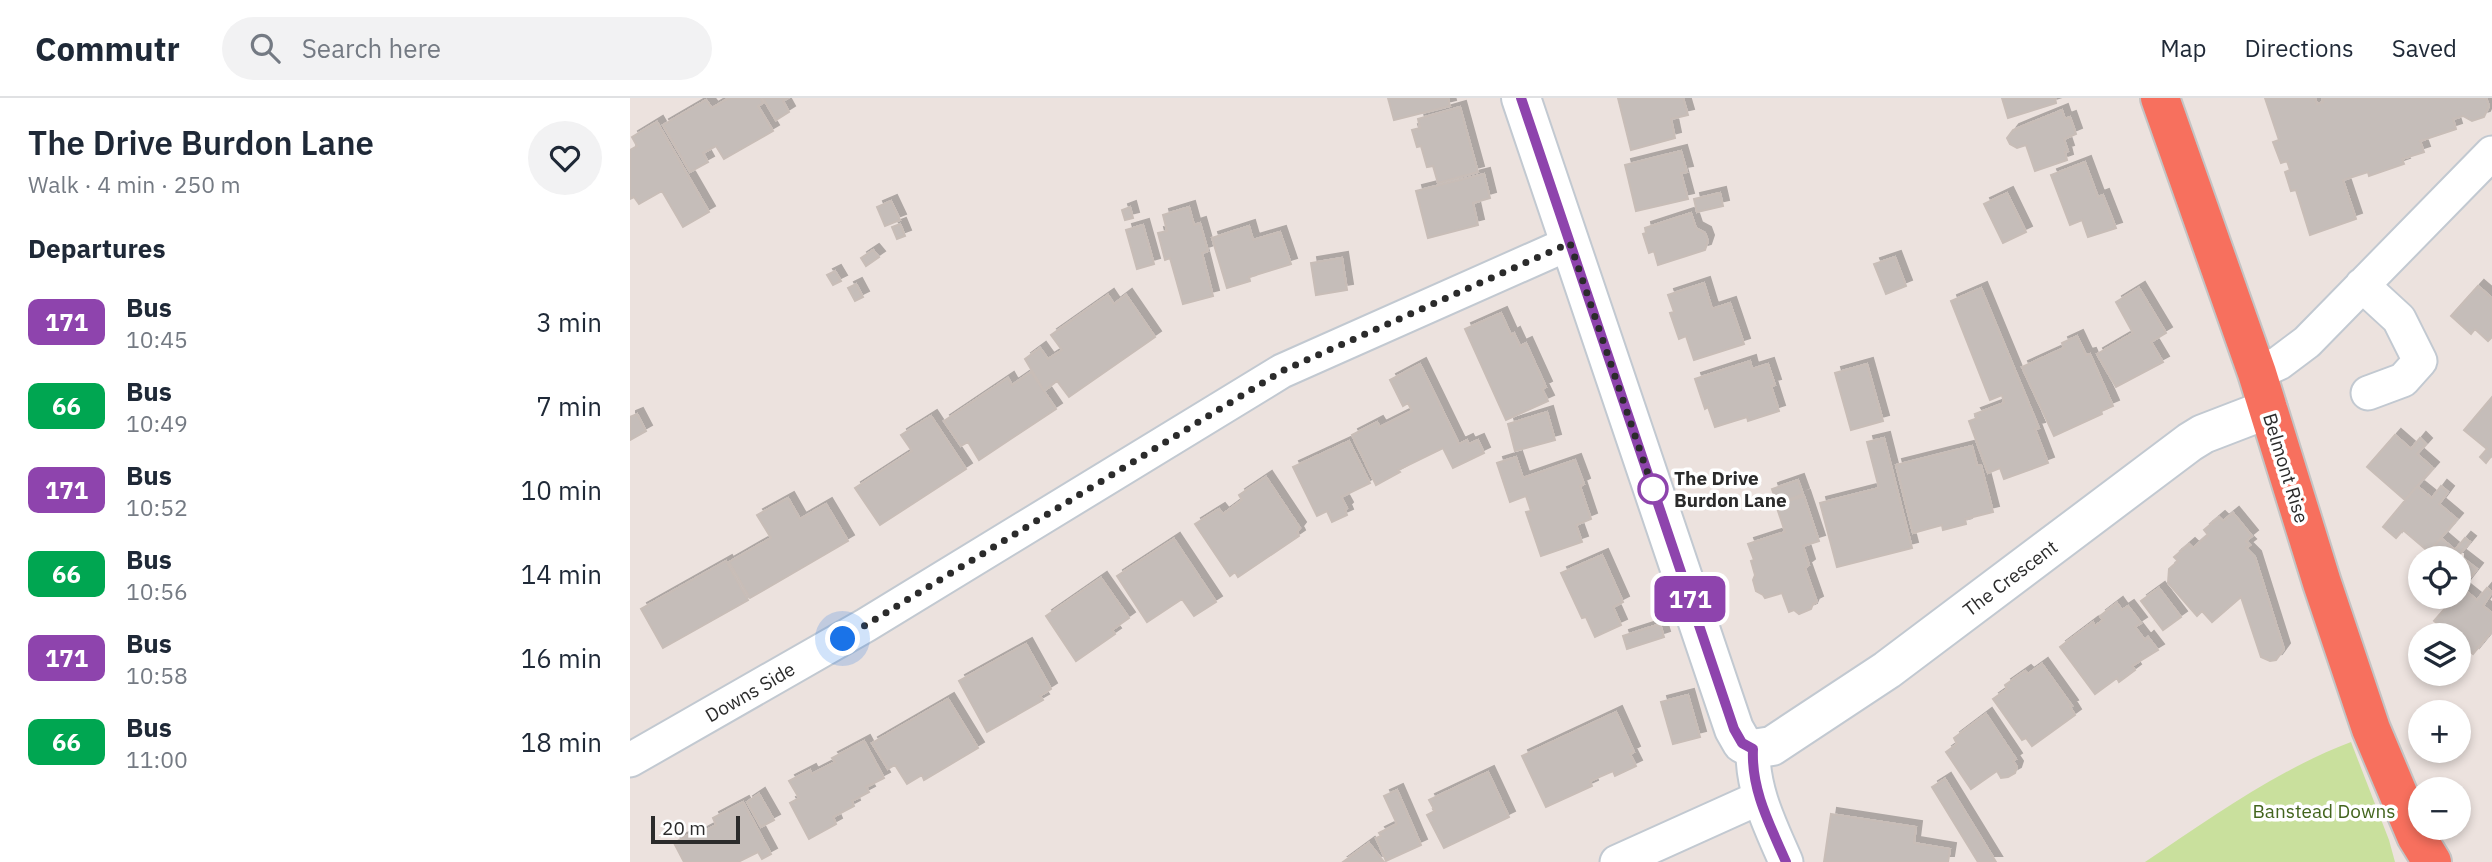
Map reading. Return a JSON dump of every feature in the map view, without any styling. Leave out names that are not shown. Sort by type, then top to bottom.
[{"type":"highway","name":"Belmont Rise","points":[[2160,98],[2257,373],[2322,583],[2371,729],[2423,853]]},
{"type":"street","points":[[1521,98],[1734,729],[1742,743],[1753,749],[1752,771],[1759,798],[1786,862]]},
{"type":"street","points":[[2257,373],[2278,363],[2307,342],[2492,153]]},
{"type":"street","name":"Downs Side","points":[[630,760],[866,625],[1282,371],[1570,243]]},
{"type":"street","points":[[2362,285],[2399,318],[2420,361],[2403,380],[2368,393]]},
{"type":"street","name":"The Crescent","points":[[1753,749],[1772,746],[1887,670],[2190,442],[2203,434],[2268,409]]},
{"type":"street","points":[[1617,862],[1759,798]]},
{"type":"green space","name":"Banstead Downs","points":[[2351,742],[2395,862],[2145,862],[2271,781]]},
{"type":"building","points":[[729,98],[760,98],[763,103],[758,106],[773,131],[724,159],[716,146],[703,153],[708,162],[690,172],[663,125],[706,100],[712,108]]},
{"type":"building","points":[[763,98],[788,98],[783,101],[789,112],[776,120]]},
{"type":"building","points":[[1388,98],[1448,98],[1450,106],[1394,120]]},
{"type":"building","points":[[1618,98],[1683,98],[1688,115],[1671,119],[1675,138],[1631,150]]},
{"type":"building","points":[[2002,98],[2055,98],[2056,103],[2008,118]]},
{"type":"building","points":[[2265,98],[2315,98],[2317,104],[2323,102],[2322,98],[2486,98],[2489,106],[2484,117],[2472,121],[2463,116],[2453,119],[2456,129],[2420,141],[2424,152],[2402,159],[2404,164],[2369,176],[2368,172],[2343,180],[2356,219],[2310,235],[2296,190],[2291,191],[2285,172],[2290,170],[2287,161],[2281,163],[2273,142],[2279,140]]},
{"type":"building","points":[[1460,107],[1478,172],[1438,183],[1433,166],[1427,167],[1421,146],[1417,147],[1412,130],[1420,128],[1418,119]]},
{"type":"building","points":[[2062,110],[2065,119],[2070,117],[2076,134],[2064,139],[2068,151],[2065,152],[2067,160],[2035,171],[2026,145],[2017,148],[2010,144],[2007,138],[2013,130]]},
{"type":"building","points":[[657,122],[709,212],[683,227],[662,191],[639,204],[634,197],[630,199],[630,150],[637,146],[632,137]]},
{"type":"building","points":[[1681,151],[1687,172],[1681,173],[1688,199],[1636,211],[1625,165]]},
{"type":"building","points":[[2085,162],[2098,197],[2103,195],[2116,228],[2088,237],[2082,220],[2070,225],[2051,175]]},
{"type":"building","points":[[1484,174],[1490,198],[1473,203],[1478,225],[1428,238],[1416,191]]},
{"type":"building","points":[[1720,193],[1723,206],[1697,212],[1694,199]]},
{"type":"building","points":[[2007,193],[2026,232],[2003,243],[1984,204]]},
{"type":"building","points":[[891,201],[900,220],[885,226],[877,207]]},
{"type":"building","points":[[1130,207],[1133,218],[1125,220],[1122,210]]},
{"type":"building","points":[[1189,207],[1194,225],[1200,223],[1208,251],[1202,253],[1213,296],[1183,304],[1170,258],[1165,260],[1158,233],[1167,231],[1163,215]]},
{"type":"building","points":[[1691,213],[1696,228],[1705,233],[1708,241],[1705,250],[1658,265],[1654,251],[1649,253],[1643,234],[1646,233],[1645,228]]},
{"type":"building","points":[[900,224],[905,236],[897,239],[892,227]]},
{"type":"building","points":[[1143,225],[1154,264],[1137,269],[1126,230]]},
{"type":"building","points":[[1249,226],[1253,240],[1280,232],[1291,264],[1249,277],[1250,281],[1227,288],[1212,238]]},
{"type":"building","points":[[873,250],[879,257],[866,266],[861,258]]},
{"type":"building","points":[[1895,257],[1906,286],[1886,294],[1874,264]]},
{"type":"building","points":[[1342,258],[1347,290],[1316,295],[1311,263]]},
{"type":"building","points":[[835,271],[841,281],[833,285],[827,275]]},
{"type":"building","points":[[1704,283],[1712,309],[1730,303],[1744,344],[1694,360],[1686,336],[1679,339],[1670,313],[1674,312],[1668,295]]},
{"type":"building","points":[[856,284],[863,297],[855,301],[848,288]]},
{"type":"building","points":[[2478,286],[2492,298],[2492,337],[2488,341],[2475,329],[2471,334],[2451,316]]},
{"type":"building","points":[[1981,288],[2039,428],[2035,429],[2048,463],[2004,479],[2000,468],[1988,473],[1969,421],[1978,418],[1975,414],[2004,403],[2002,395],[1990,400],[1951,301]]},
{"type":"building","points":[[2139,288],[2166,333],[2151,342],[2163,362],[2116,387],[2097,354],[2133,333],[2116,302]]},
{"type":"building","points":[[1108,295],[1114,304],[1126,295],[1155,337],[1069,397],[1057,381],[1044,391],[1025,359],[1040,348],[1048,359],[1062,350],[1051,335]]},
{"type":"building","points":[[1501,313],[1511,335],[1514,333],[1520,346],[1526,343],[1546,387],[1542,389],[1548,401],[1506,420],[1465,329]]},
{"type":"building","points":[[2077,336],[2086,355],[2090,354],[2113,406],[2101,411],[2102,414],[2054,436],[2022,367],[2064,348],[2062,343]]},
{"type":"building","points":[[1750,361],[1752,369],[1768,364],[1779,411],[1748,421],[1747,417],[1715,427],[1708,407],[1705,409],[1695,379]]},
{"type":"building","points":[[1420,364],[1459,444],[1467,440],[1469,444],[1478,440],[1484,453],[1453,468],[1443,448],[1398,470],[1400,472],[1376,485],[1352,435],[1377,422],[1380,427],[1412,411],[1408,403],[1403,406],[1390,380]]},
{"type":"building","points":[[1867,364],[1883,421],[1851,430],[1835,373]]},
{"type":"building","points":[[1031,372],[1056,409],[979,460],[968,442],[961,446],[944,421],[1008,378],[1012,385]]},
{"type":"building","points":[[2492,397],[2492,455],[2486,463],[2480,457],[2487,449],[2464,430]]},
{"type":"building","points":[[1547,412],[1555,440],[1515,451],[1508,424]]},
{"type":"building","points":[[637,414],[646,431],[630,440],[630,417]]},
{"type":"building","points":[[931,416],[966,469],[880,525],[855,488],[912,451],[901,435]]},
{"type":"building","points":[[2395,435],[2411,449],[2420,438],[2426,444],[2417,454],[2433,468],[2405,500],[2367,467]]},
{"type":"building","points":[[1884,438],[1912,548],[1837,567],[1820,503],[1879,488],[1867,442]]},
{"type":"building","points":[[1349,441],[1370,483],[1341,497],[1347,508],[1347,515],[1332,522],[1327,511],[1317,516],[1293,467]]},
{"type":"building","points":[[1972,446],[1977,465],[1981,465],[1993,512],[1965,519],[1966,524],[1943,530],[1942,525],[1913,533],[1896,465]]},
{"type":"building","points":[[1516,457],[1523,478],[1575,460],[1584,484],[1580,486],[1591,519],[1576,525],[1582,542],[1541,556],[1526,512],[1531,511],[1526,496],[1510,502],[1497,463]]},
{"type":"building","points":[[1266,477],[1300,528],[1297,532],[1299,536],[1238,577],[1235,572],[1230,576],[1195,524],[1219,509],[1223,514],[1242,500],[1239,495]]},
{"type":"building","points":[[1798,480],[1803,494],[1777,504],[1772,489]]},
{"type":"building","points":[[2417,486],[2432,498],[2441,486],[2448,492],[2439,504],[2457,519],[2434,546],[2422,546],[2403,530],[2396,538],[2383,527]]},
{"type":"building","points":[[1804,496],[1819,541],[1803,546],[1809,565],[1805,568],[1817,602],[1811,609],[1799,614],[1794,610],[1789,612],[1782,593],[1765,598],[1756,591],[1751,561],[1754,560],[1748,544],[1785,532],[1776,505]]},
{"type":"building","points":[[788,498],[800,519],[826,504],[848,541],[750,598],[729,562],[771,538],[757,515]]},
{"type":"building","points":[[2233,513],[2252,536],[2246,541],[2250,545],[2246,548],[2255,557],[2284,649],[2276,660],[2270,661],[2261,657],[2241,597],[2212,622],[2202,611],[2197,616],[2168,583],[2169,569],[2178,561],[2174,557],[2189,544],[2193,548],[2208,535],[2204,530],[2219,517],[2223,521]]},
{"type":"building","points":[[2441,538],[2450,546],[2434,546]]},
{"type":"building","points":[[2465,538],[2470,542],[2467,546],[2458,546]]},
{"type":"building","points":[[1174,539],[1216,602],[1194,616],[1182,599],[1147,622],[1117,576]]},
{"type":"building","points":[[1602,555],[1623,602],[1613,607],[1621,625],[1595,637],[1586,617],[1582,618],[1561,573]]},
{"type":"building","points":[[726,561],[748,600],[663,648],[641,609]]},
{"type":"building","points":[[2471,564],[2477,569],[2471,577]]},
{"type":"building","points":[[1101,578],[1129,618],[1112,630],[1115,634],[1076,661],[1046,616]]},
{"type":"building","points":[[2159,588],[2181,617],[2163,630],[2141,601]]},
{"type":"building","points":[[2487,588],[2492,592],[2483,606],[2492,613],[2492,631],[2473,654],[2471,623],[2434,621],[2444,609],[2471,609],[2471,595],[2477,600]]},
{"type":"building","points":[[2117,603],[2122,610],[2128,606],[2141,623],[2135,627],[2145,640],[2148,637],[2158,650],[2132,666],[2135,670],[2119,682],[2117,678],[2095,694],[2060,647],[2093,622],[2095,626],[2103,620],[2100,616]]},
{"type":"building","points":[[1660,624],[1664,637],[1627,649],[1623,636]]},
{"type":"building","points":[[1026,644],[1051,689],[1040,696],[1043,700],[987,732],[959,681]]},
{"type":"building","points":[[2042,664],[2072,706],[2070,707],[2075,715],[2032,746],[2026,738],[2022,740],[1993,699],[2007,689],[2005,685],[2025,671],[2028,674]]},
{"type":"building","points":[[1688,695],[1700,737],[1673,744],[1661,702]]},
{"type":"building","points":[[948,699],[978,748],[924,780],[922,775],[907,784],[895,765],[888,769],[872,743]]},
{"type":"building","points":[[1616,712],[1634,752],[1630,754],[1636,766],[1615,776],[1613,771],[1590,781],[1592,786],[1546,807],[1522,756]]},
{"type":"building","points":[[1986,714],[2016,759],[2013,761],[2017,767],[2015,773],[2008,777],[2001,778],[1997,771],[1971,789],[1946,752],[1957,744],[1954,738]]},
{"type":"building","points":[[864,741],[884,778],[866,787],[869,792],[852,801],[854,806],[833,817],[836,824],[809,839],[790,803],[799,798],[789,781],[810,770],[812,774],[835,762],[832,758]]},
{"type":"building","points":[[1488,772],[1509,817],[1444,848],[1427,815],[1435,811],[1429,800]]},
{"type":"building","points":[[1945,779],[1996,862],[1978,862],[1932,787]]},
{"type":"building","points":[[1397,790],[1421,845],[1386,861],[1376,838],[1381,836],[1379,833],[1397,824],[1384,796]]},
{"type":"building","points":[[759,794],[774,820],[761,827],[747,802]]},
{"type":"building","points":[[743,802],[771,854],[762,859],[758,852],[738,862],[684,862],[674,843],[694,832],[696,836],[716,825],[713,818]]},
{"type":"building","points":[[1831,814],[1916,827],[1914,843],[1950,849],[1948,862],[1824,862]]},
{"type":"building","points":[[1369,843],[1384,862],[1343,862]]},
{"type":"bus line","name":"171","points":[[1521,98],[1734,729],[1742,743],[1753,749],[1752,771],[1759,798],[1786,862]]},
{"type":"place","name":"The Drive Burdon Lane","points":[[1653,489]]},
{"type":"route","points":[[843,639],[1282,371],[1570,243],[1653,489]]}]
